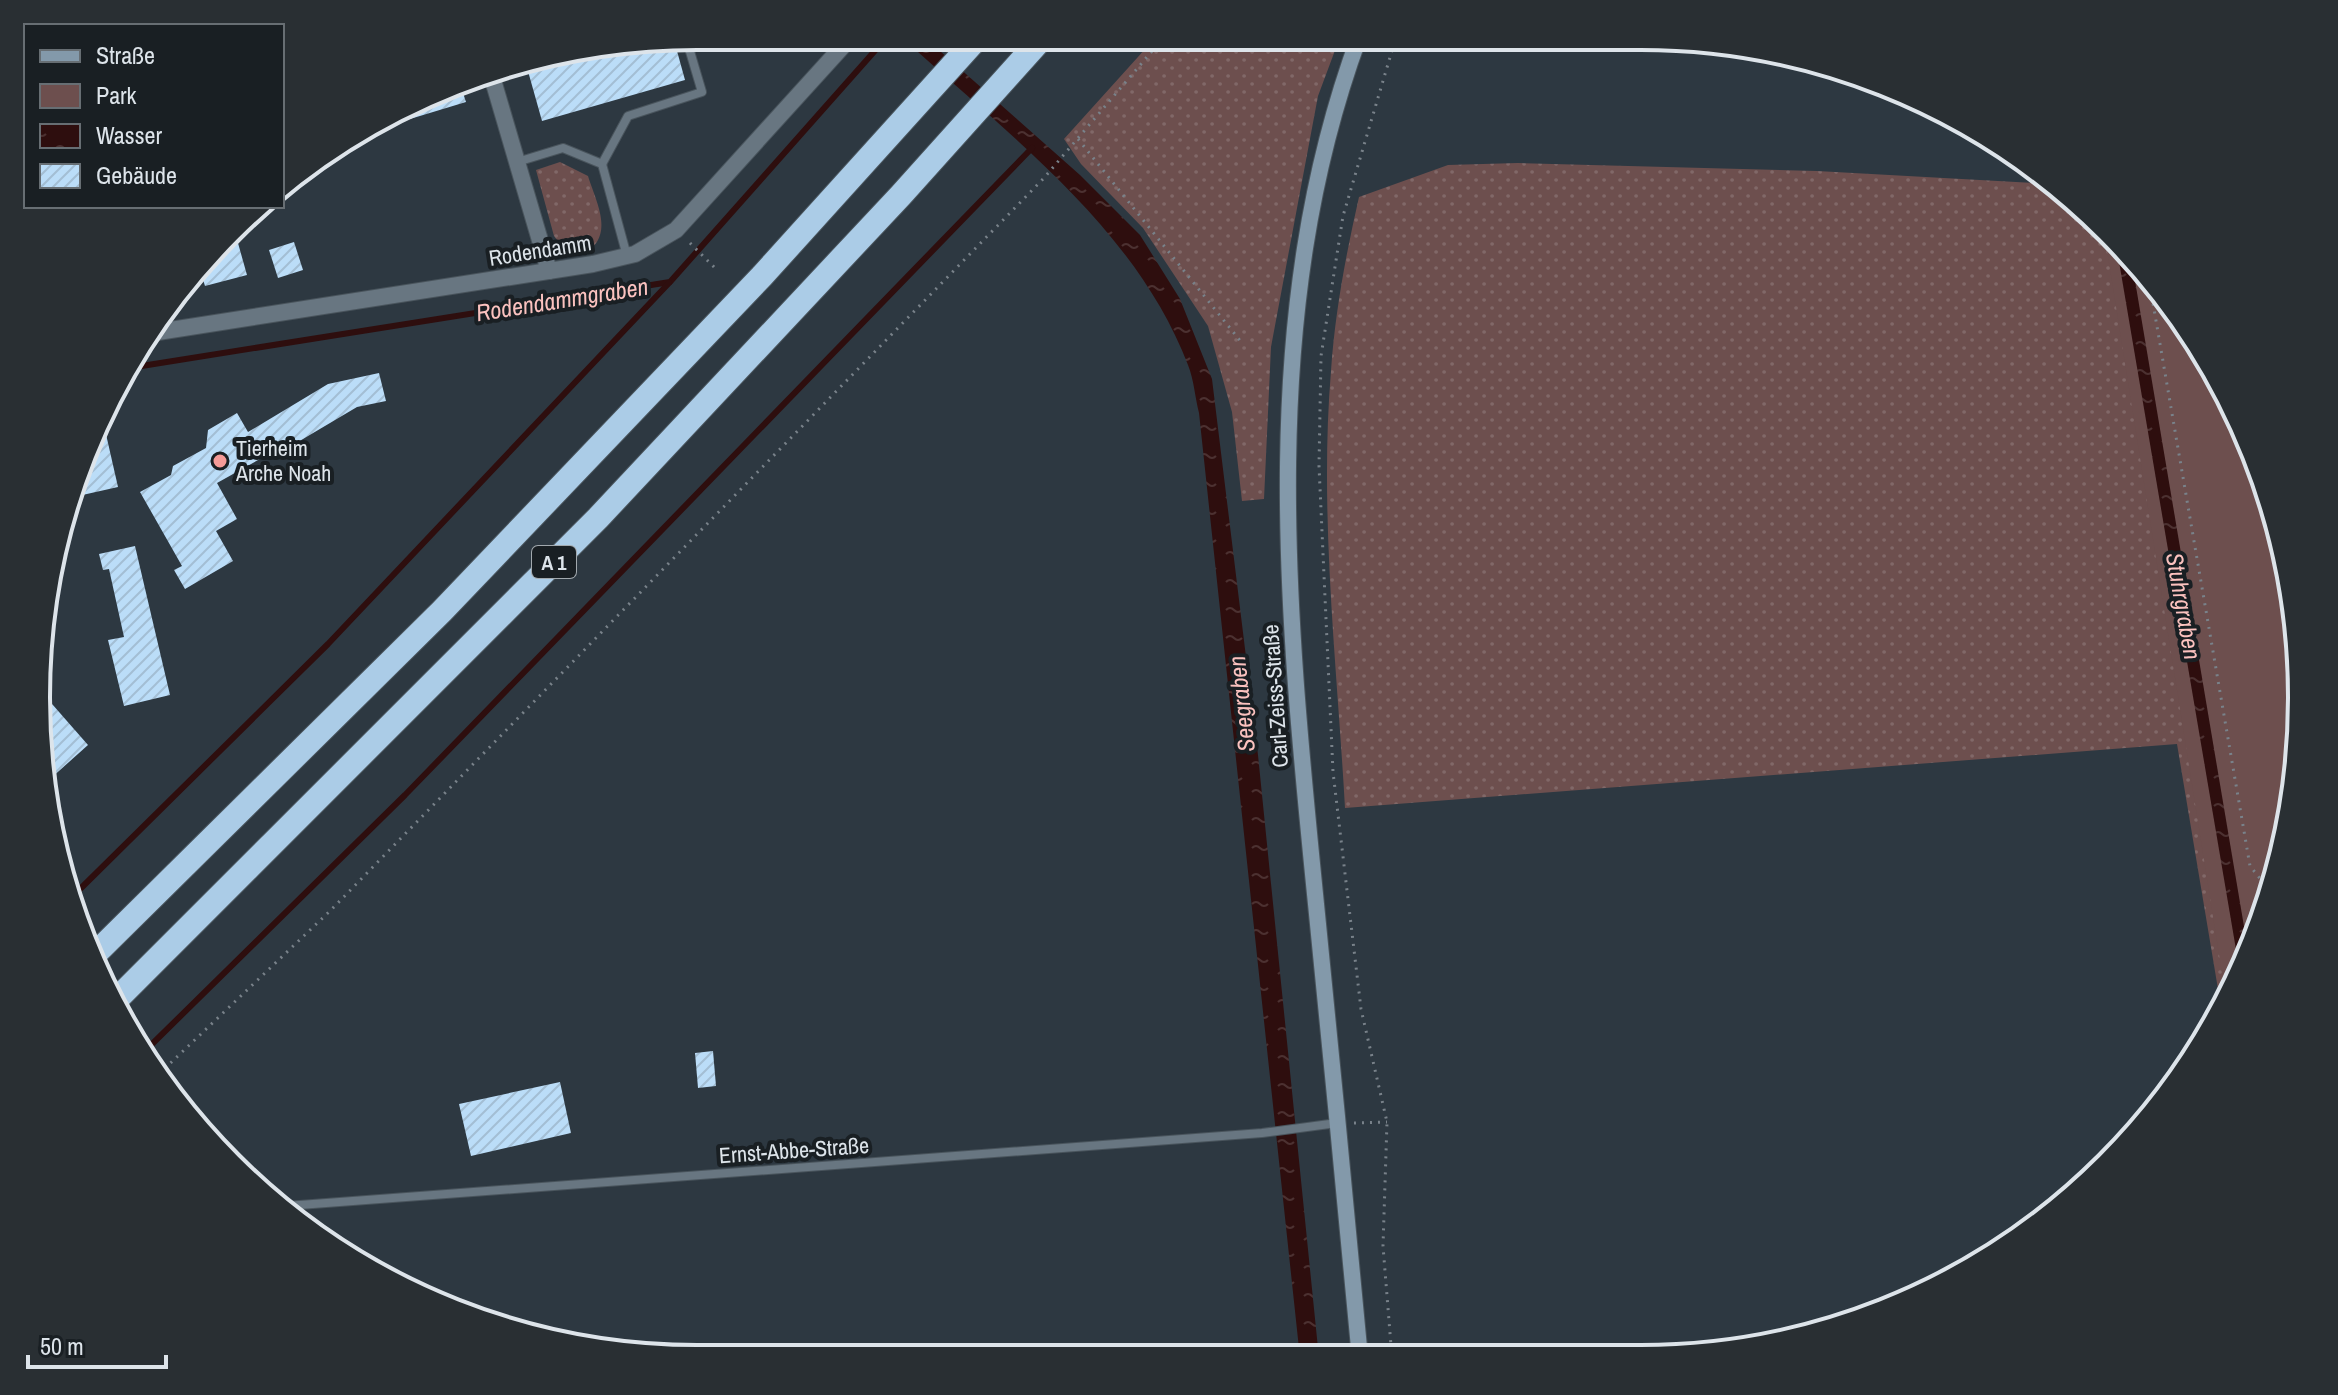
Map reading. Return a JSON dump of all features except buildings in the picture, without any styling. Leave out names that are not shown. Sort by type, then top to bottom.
[{"type":"highway","name":"A 1","points":[[101,948],[442,611],[762,276],[967,50]]},
{"type":"highway","name":"A 1","points":[[122,994],[598,518],[901,195],[1031,50]]},
{"type":"main road","name":"Carl-Zeiss-Straße","points":[[1355,50],[1329,134],[1313,201],[1299,283],[1287,424],[1294,668],[1359,1345]]},
{"type":"street","name":"Rodendamm","points":[[164,331],[549,271],[627,256],[657,244],[676,230],[839,50]]},
{"type":"street","points":[[494,83],[549,271]]},
{"type":"lane","points":[[627,256],[602,164],[628,116],[702,92],[690,50]]},
{"type":"lane","points":[[517,162],[563,148],[602,164]]},
{"type":"lane","name":"Ernst-Abbe-Straße","points":[[296,1205],[1262,1133],[1337,1123]]},
{"type":"path","points":[[166,1067],[331,910],[1044,178],[1153,50]]},
{"type":"path","points":[[1391,1345],[1383,1246],[1387,1122],[1361,1009],[1333,772],[1319,466],[1321,356],[1343,216],[1392,50]]},
{"type":"path","points":[[1078,139],[1242,343]]},
{"type":"path","points":[[676,230],[718,271]]},
{"type":"path","points":[[2153,301],[2250,866],[2262,880]]},
{"type":"path","points":[[1337,1123],[1387,1122]]},
{"type":"green space","points":[[1144,50],[1335,50],[1318,96],[1271,347],[1264,499],[1242,501],[1232,412],[1208,326],[1143,228],[1081,164],[1064,139]]},
{"type":"green space","points":[[560,162],[588,176],[599,207],[600,237],[586,252],[564,249],[554,236],[536,170]]},
{"type":"green space","points":[[1518,163],[1817,171],[2033,183],[2114,258],[2246,926],[2218,989],[2177,744],[1345,808],[1330,590],[1327,480],[1328,425],[1338,305],[1359,197],[1448,165]]},
{"type":"green space","points":[[2107,250],[2154,303],[2179,338],[2221,411],[2254,489],[2276,571],[2287,655],[2287,740],[2282,782],[2276,824],[2254,906],[2223,980]]},
{"type":"water","name":"Seegraben","points":[[939,50],[1080,175],[1140,235],[1180,299],[1212,379],[1258,755],[1318,1345],[1299,1345],[1199,413],[1190,371],[1166,318],[1139,274],[1107,232],[1035,156],[918,52]]},
{"type":"water","name":"Stuhrgraben","points":[[2119,263],[2135,280],[2245,930],[2236,951]]},
{"type":"waterway","name":"Rodendammgraben","points":[[142,366],[670,282],[876,50]]},
{"type":"waterway","points":[[151,1045],[405,795],[1032,148]]},
{"type":"waterway","points":[[79,890],[328,644],[669,283]]},
{"type":"place","name":"Tierheim Arche Noah","points":[[220,461]]}]
